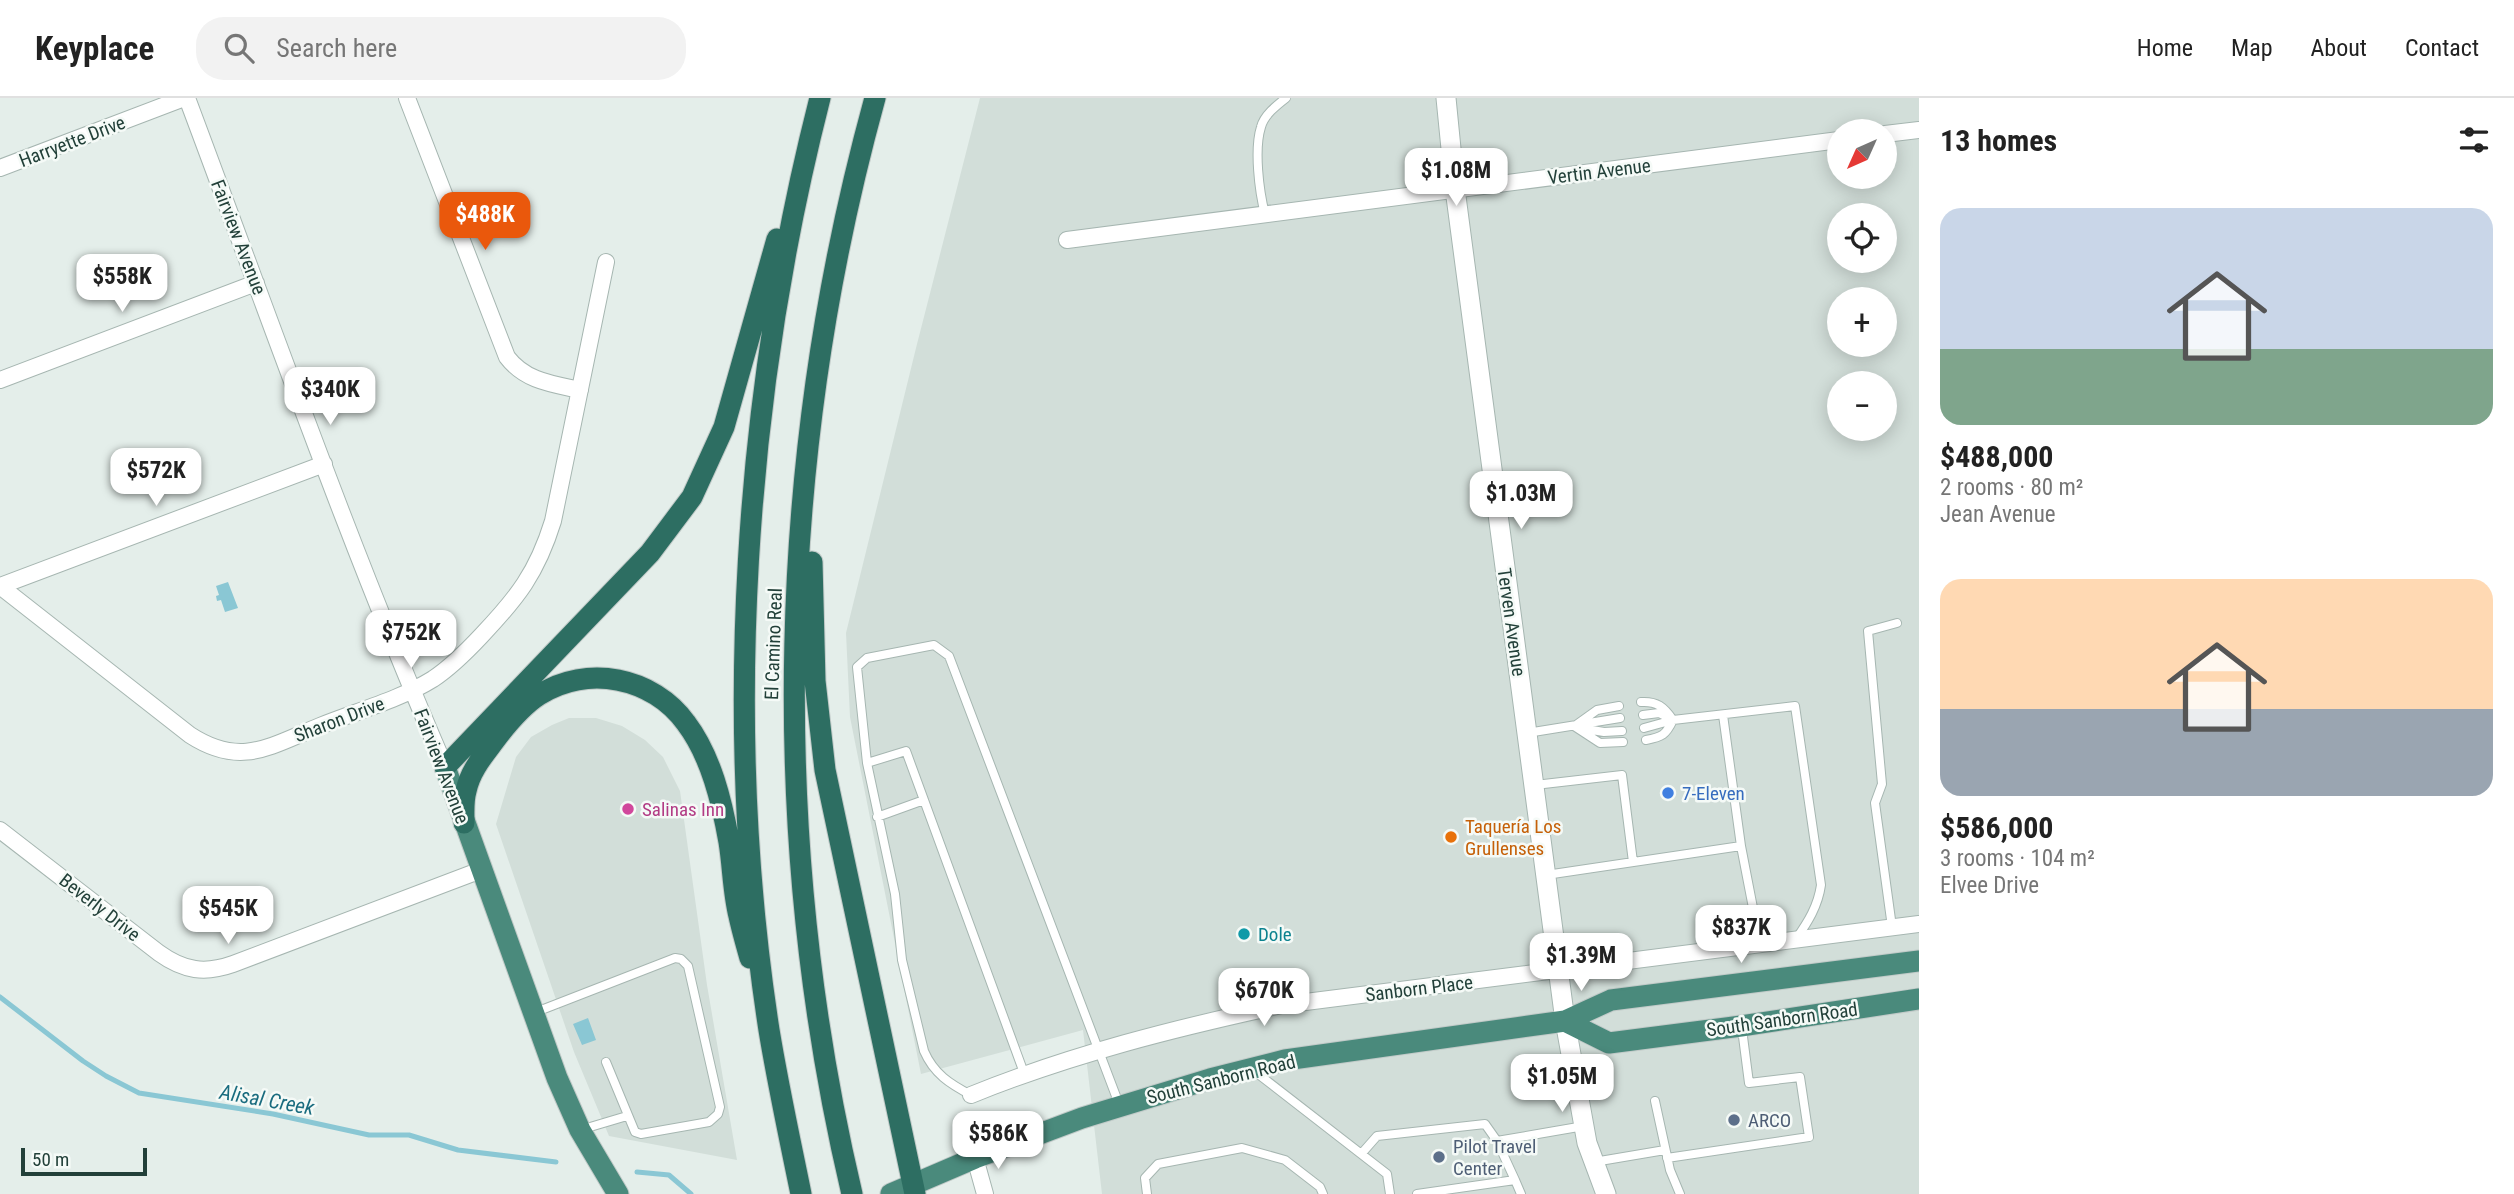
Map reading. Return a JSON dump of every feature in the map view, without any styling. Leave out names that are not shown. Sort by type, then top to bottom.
[{"type":"highway","name":"El Camino Real","points":[[801,1194],[769,1029],[756,921],[748,811],[745,701],[748,589],[766,373],[784,262],[806,154],[821,98]]},
{"type":"highway","name":"El Camino Real","points":[[850,1186],[818,1022],[805,917],[797,811],[794,701],[803,485],[816,379],[836,260],[856,165],[875,98]]},
{"type":"highway","points":[[445,767],[650,553],[692,496],[724,426],[766,274],[806,154]]},
{"type":"highway","points":[[816,379],[812,587],[819,728],[825,770],[914,1189]]},
{"type":"highway","points":[[464,822],[465,793],[481,758],[509,723],[540,694],[578,680],[607,678],[633,683],[659,696],[689,726],[711,773],[725,824],[738,915],[769,1029]]},
{"type":"highway","name":"Fairview Avenue","points":[[445,767],[556,1078],[580,1130],[618,1193]]},
{"type":"highway","name":"South Sanborn Road","points":[[891,1194],[914,1189],[975,1158],[1119,1105],[1285,1060],[1565,1021],[1611,1000],[1919,961]]},
{"type":"highway","name":"South Sanborn Road","points":[[1565,1021],[1609,1043],[1919,999]]},
{"type":"street","name":"Harryette Drive","points":[[0,168],[185,98]]},
{"type":"street","name":"Fairview Avenue","points":[[185,98],[324,464],[445,767]]},
{"type":"street","points":[[407,98],[507,357],[520,371],[534,379],[580,390]]},
{"type":"street","name":"Terven Avenue","points":[[1446,98],[1455,189],[1565,1021],[1584,1126],[1606,1194]]},
{"type":"street","points":[[1897,133],[1919,130]]},
{"type":"street","name":"Vertin Avenue","points":[[1067,240],[1827,142]]},
{"type":"street","name":"Sharon Drive","points":[[0,586],[191,735],[223,751],[245,753],[259,750],[412,690],[444,672],[460,658],[511,604],[534,570],[553,521],[606,262]]},
{"type":"street","points":[[0,380],[256,283]]},
{"type":"street","points":[[0,586],[324,464]]},
{"type":"street","name":"Beverly Drive","points":[[0,830],[159,953],[184,968],[198,971],[233,964],[481,870]]},
{"type":"street","name":"Sanborn Place","points":[[971,1095],[1024,1073],[1099,1050],[1199,1023],[1282,1005],[1919,924]]},
{"type":"street","points":[[975,1158],[985,1194]]},
{"type":"lane","points":[[1265,214],[1258,154],[1261,125],[1286,98]]},
{"type":"lane","points":[[1892,927],[1875,803],[1882,784],[1868,631],[1897,623]]},
{"type":"lane","points":[[971,1095],[946,1082],[928,1062],[924,1051],[902,960],[895,894],[867,763],[857,667],[867,658],[934,645],[949,656],[1119,1105]]},
{"type":"lane","points":[[1641,702],[1661,705],[1674,720]]},
{"type":"lane","points":[[1574,726],[1597,710],[1619,706]]},
{"type":"lane","points":[[1644,728],[1674,720],[1795,706],[1821,885],[1819,900],[1796,939]]},
{"type":"lane","points":[[1643,715],[1659,713],[1674,720]]},
{"type":"lane","points":[[1723,715],[1741,846],[1760,944]]},
{"type":"lane","points":[[1527,733],[1620,718]]},
{"type":"lane","points":[[1646,740],[1662,738],[1674,720]]},
{"type":"lane","points":[[1574,726],[1604,732],[1622,731]]},
{"type":"lane","points":[[1574,726],[1600,743],[1623,742]]},
{"type":"lane","points":[[867,763],[906,751],[1024,1073]]},
{"type":"lane","points":[[1534,786],[1622,775],[1633,862]]},
{"type":"lane","points":[[877,817],[924,800]]},
{"type":"lane","points":[[1546,875],[1741,846]]},
{"type":"lane","points":[[533,1013],[676,958],[681,959],[688,966],[720,1107],[718,1114],[709,1122],[641,1134],[635,1132],[606,1062]]},
{"type":"lane","points":[[1594,1162],[1809,1137],[1800,1077],[1749,1083],[1741,1026]]},
{"type":"lane","points":[[1251,1069],[1387,1174],[1390,1194]]},
{"type":"lane","points":[[1655,1101],[1666,1154],[1680,1194]]},
{"type":"lane","points":[[580,1130],[627,1116]]},
{"type":"lane","points":[[1362,1153],[1377,1136],[1485,1124],[1497,1141],[1521,1194]]},
{"type":"lane","points":[[1497,1141],[1584,1126]]},
{"type":"lane","points":[[1147,1194],[1145,1178],[1158,1164],[1242,1148],[1284,1160],[1320,1187],[1323,1194]]},
{"type":"lane","points":[[1417,1194],[1515,1180]]},
{"type":"shaded area","points":[[980,98],[1919,98],[1919,1194],[1102,1194],[1083,1030],[921,1074],[850,717],[846,633]]},
{"type":"shaded area","points":[[569,718],[596,718],[622,726],[645,740],[663,757],[680,791],[707,985],[737,1160],[609,1136],[574,1052],[496,824],[516,757],[531,737]]},
{"type":"water","points":[[228,582],[238,608],[225,612],[221,600],[217,601],[216,596],[219,595],[216,586]]},
{"type":"water","points":[[588,1018],[596,1040],[582,1045],[573,1024]]},
{"type":"waterway","name":"Alisal Creek","points":[[0,997],[83,1061],[139,1093],[273,1114],[369,1135],[409,1135],[458,1150],[556,1162]]},
{"type":"waterway","name":"Alisal Creek","points":[[637,1172],[669,1175],[691,1194]]},
{"type":"place","name":"7-Eleven","points":[[1668,793]]},
{"type":"place","name":"Salinas Inn","points":[[628,809]]},
{"type":"place","name":"Taquería Los Grullenses","points":[[1451,837]]},
{"type":"place","name":"Dole","points":[[1244,934]]},
{"type":"place","name":"ARCO","points":[[1734,1120]]},
{"type":"place","name":"Pilot Travel Center","points":[[1439,1157]]}]
